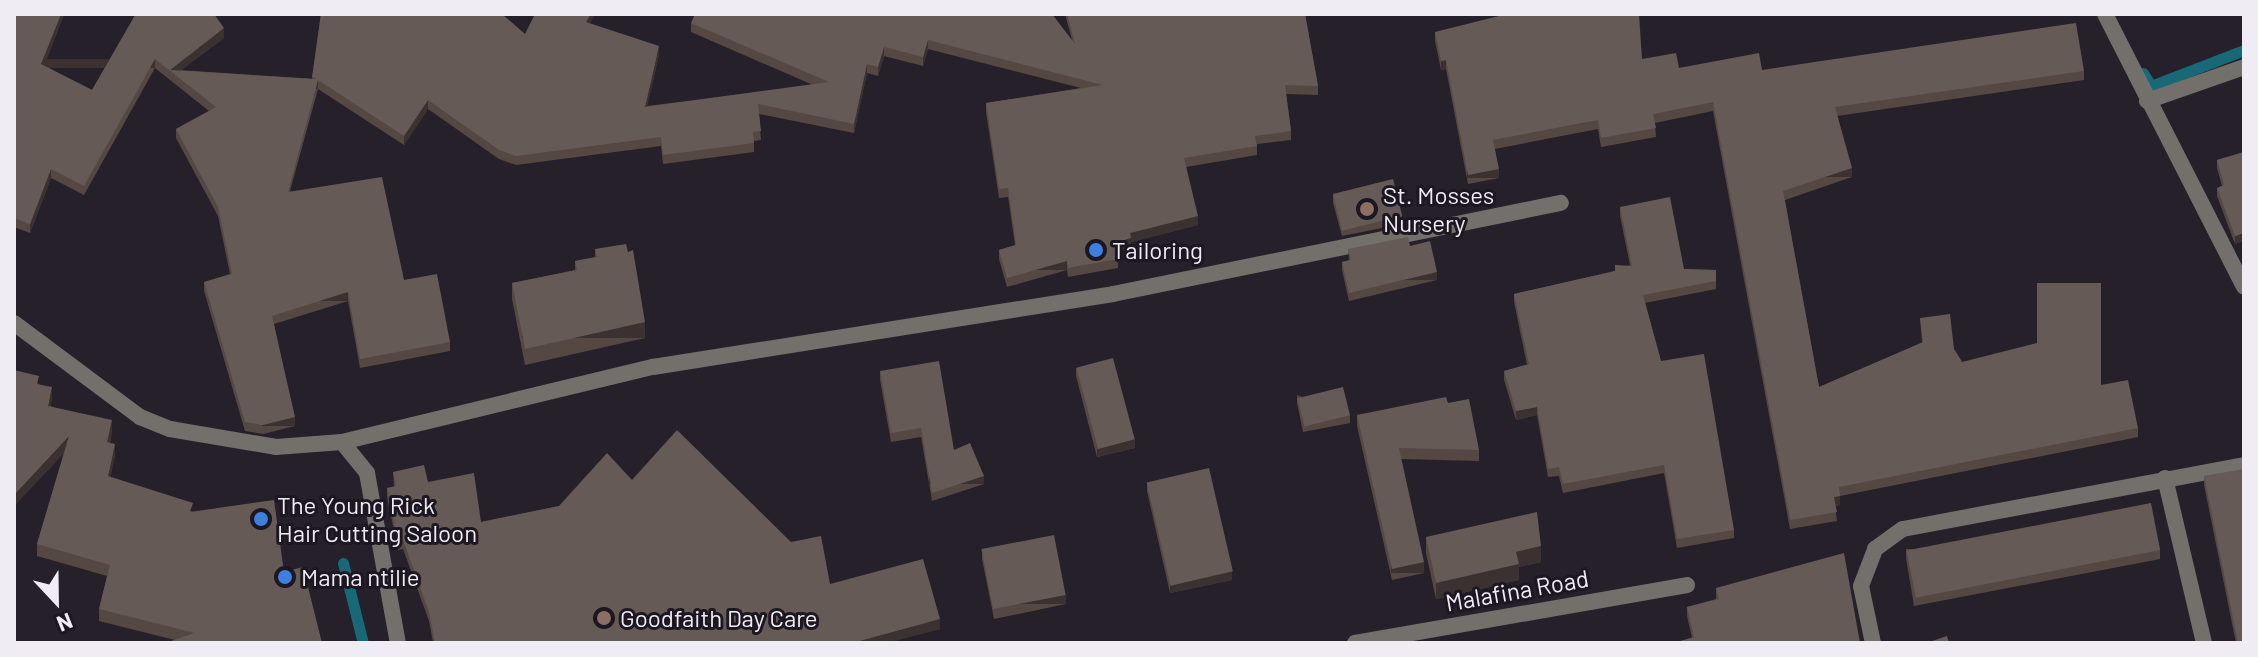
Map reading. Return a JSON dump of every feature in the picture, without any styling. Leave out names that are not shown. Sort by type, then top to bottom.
[{"type":"street","points":[[2105,14],[2244,287]]},
{"type":"street","points":[[2147,101],[2244,67]]},
{"type":"street","points":[[14,323],[140,417],[170,429],[276,447],[342,442],[653,367],[1113,294],[1561,203]]},
{"type":"street","points":[[342,442],[367,473],[398,643]]},
{"type":"street","points":[[1873,643],[1861,586],[1875,549],[1903,529],[2244,465]]},
{"type":"street","points":[[2165,478],[2204,643]]},
{"type":"street","name":"Malafina Road","points":[[1355,643],[1687,585]]},
{"type":"building","points":[[14,14],[61,14],[41,64],[92,90],[136,14],[214,14],[224,28],[170,70],[316,79],[312,77],[321,14],[502,14],[525,34],[535,14],[591,14],[586,22],[659,46],[645,107],[829,82],[691,23],[695,14],[1052,14],[1075,44],[1067,14],[1305,14],[1318,86],[1285,85],[1291,131],[1255,136],[1257,146],[1184,158],[1198,216],[1130,233],[1131,238],[1115,243],[1118,259],[1068,268],[1067,261],[1007,278],[999,250],[1016,245],[1008,188],[999,189],[986,103],[1103,85],[928,40],[923,57],[884,47],[878,67],[867,64],[854,124],[758,104],[761,131],[753,132],[754,143],[663,155],[661,137],[516,156],[499,150],[428,100],[404,136],[318,80],[288,192],[382,177],[404,280],[437,274],[450,342],[360,359],[348,292],[272,316],[295,417],[263,425],[245,422],[204,282],[232,274],[218,207],[176,129],[216,107],[155,59],[84,186],[51,169],[30,224],[14,218]]},
{"type":"building","points":[[1507,14],[1639,14],[1642,59],[1676,53],[1679,68],[1759,53],[1762,70],[2076,23],[2084,71],[1835,107],[1852,168],[1783,191],[1819,387],[1923,342],[1920,318],[1950,314],[1954,349],[1962,362],[2037,343],[2037,283],[2101,283],[2101,385],[2128,380],[2138,428],[1839,487],[1840,496],[1834,497],[1837,512],[1790,520],[1713,102],[1653,114],[1656,128],[1601,138],[1598,120],[1493,140],[1499,169],[1468,175],[1446,60],[1441,61],[1435,32]]},
{"type":"building","points":[[2244,152],[2244,233],[2235,236],[2217,188],[2224,185],[2217,160]]},
{"type":"building","name":"St. Mosses Nursery","points":[[1393,179],[1402,216],[1342,231],[1333,194]]},
{"type":"building","points":[[1670,197],[1684,269],[1716,270],[1716,281],[1643,295],[1661,361],[1704,354],[1734,530],[1677,539],[1664,465],[1563,484],[1559,467],[1548,469],[1537,407],[1516,411],[1504,371],[1529,364],[1514,294],[1615,271],[1615,265],[1632,266],[1620,207]]},
{"type":"building","points":[[1408,237],[1410,246],[1430,241],[1437,272],[1349,293],[1342,262],[1351,260],[1348,249]]},
{"type":"building","points":[[626,244],[628,252],[633,250],[645,322],[525,349],[512,283],[577,270],[575,261],[597,257],[595,249]]},
{"type":"building","points":[[1113,358],[1135,439],[1098,449],[1076,368]]},
{"type":"building","points":[[939,361],[954,450],[970,443],[984,476],[932,493],[921,428],[891,433],[880,371]]},
{"type":"building","points":[[14,370],[39,376],[37,384],[52,387],[48,406],[112,420],[107,442],[115,444],[108,476],[193,503],[190,512],[274,500],[284,572],[303,567],[322,643],[165,643],[195,633],[99,609],[110,565],[37,544],[69,436],[14,495]]},
{"type":"building","points":[[1343,387],[1350,415],[1304,427],[1297,398]]},
{"type":"building","points":[[1446,397],[1448,403],[1469,399],[1479,450],[1399,448],[1424,562],[1392,569],[1357,415]]},
{"type":"building","points":[[677,430],[791,542],[821,536],[830,584],[923,559],[940,619],[852,643],[435,643],[429,612],[403,540],[398,541],[387,488],[396,486],[393,472],[424,465],[428,482],[474,473],[481,522],[559,506],[607,453],[632,480]]},
{"type":"building","points":[[1209,468],[1233,571],[1170,586],[1147,482]]},
{"type":"building","points":[[2244,469],[2244,643],[2238,643],[2204,476]]},
{"type":"building","points":[[2151,503],[2160,550],[1916,598],[1907,551]]},
{"type":"building","points":[[1537,512],[1541,546],[1516,552],[1519,564],[1436,583],[1426,537]]},
{"type":"building","points":[[1054,535],[1066,595],[993,609],[981,549]]},
{"type":"building","points":[[1844,553],[1860,643],[1673,643],[1694,637],[1687,607],[1719,599],[1716,588]]},
{"type":"building","points":[[1947,636],[1949,643],[1926,643]]},
{"type":"waterway","points":[[2143,73],[2151,86],[2244,50]]},
{"type":"waterway","points":[[343,563],[363,643]]},
{"type":"place","name":"St. Mosses Nursery","points":[[1367,209]]},
{"type":"place","name":"Tailoring","points":[[1096,250]]},
{"type":"place","name":"The Young Rick Hair Cutting Saloon","points":[[261,519]]},
{"type":"place","name":"Mama ntilie","points":[[285,577]]},
{"type":"place","name":"Goodfaith Day Care","points":[[604,618]]}]
